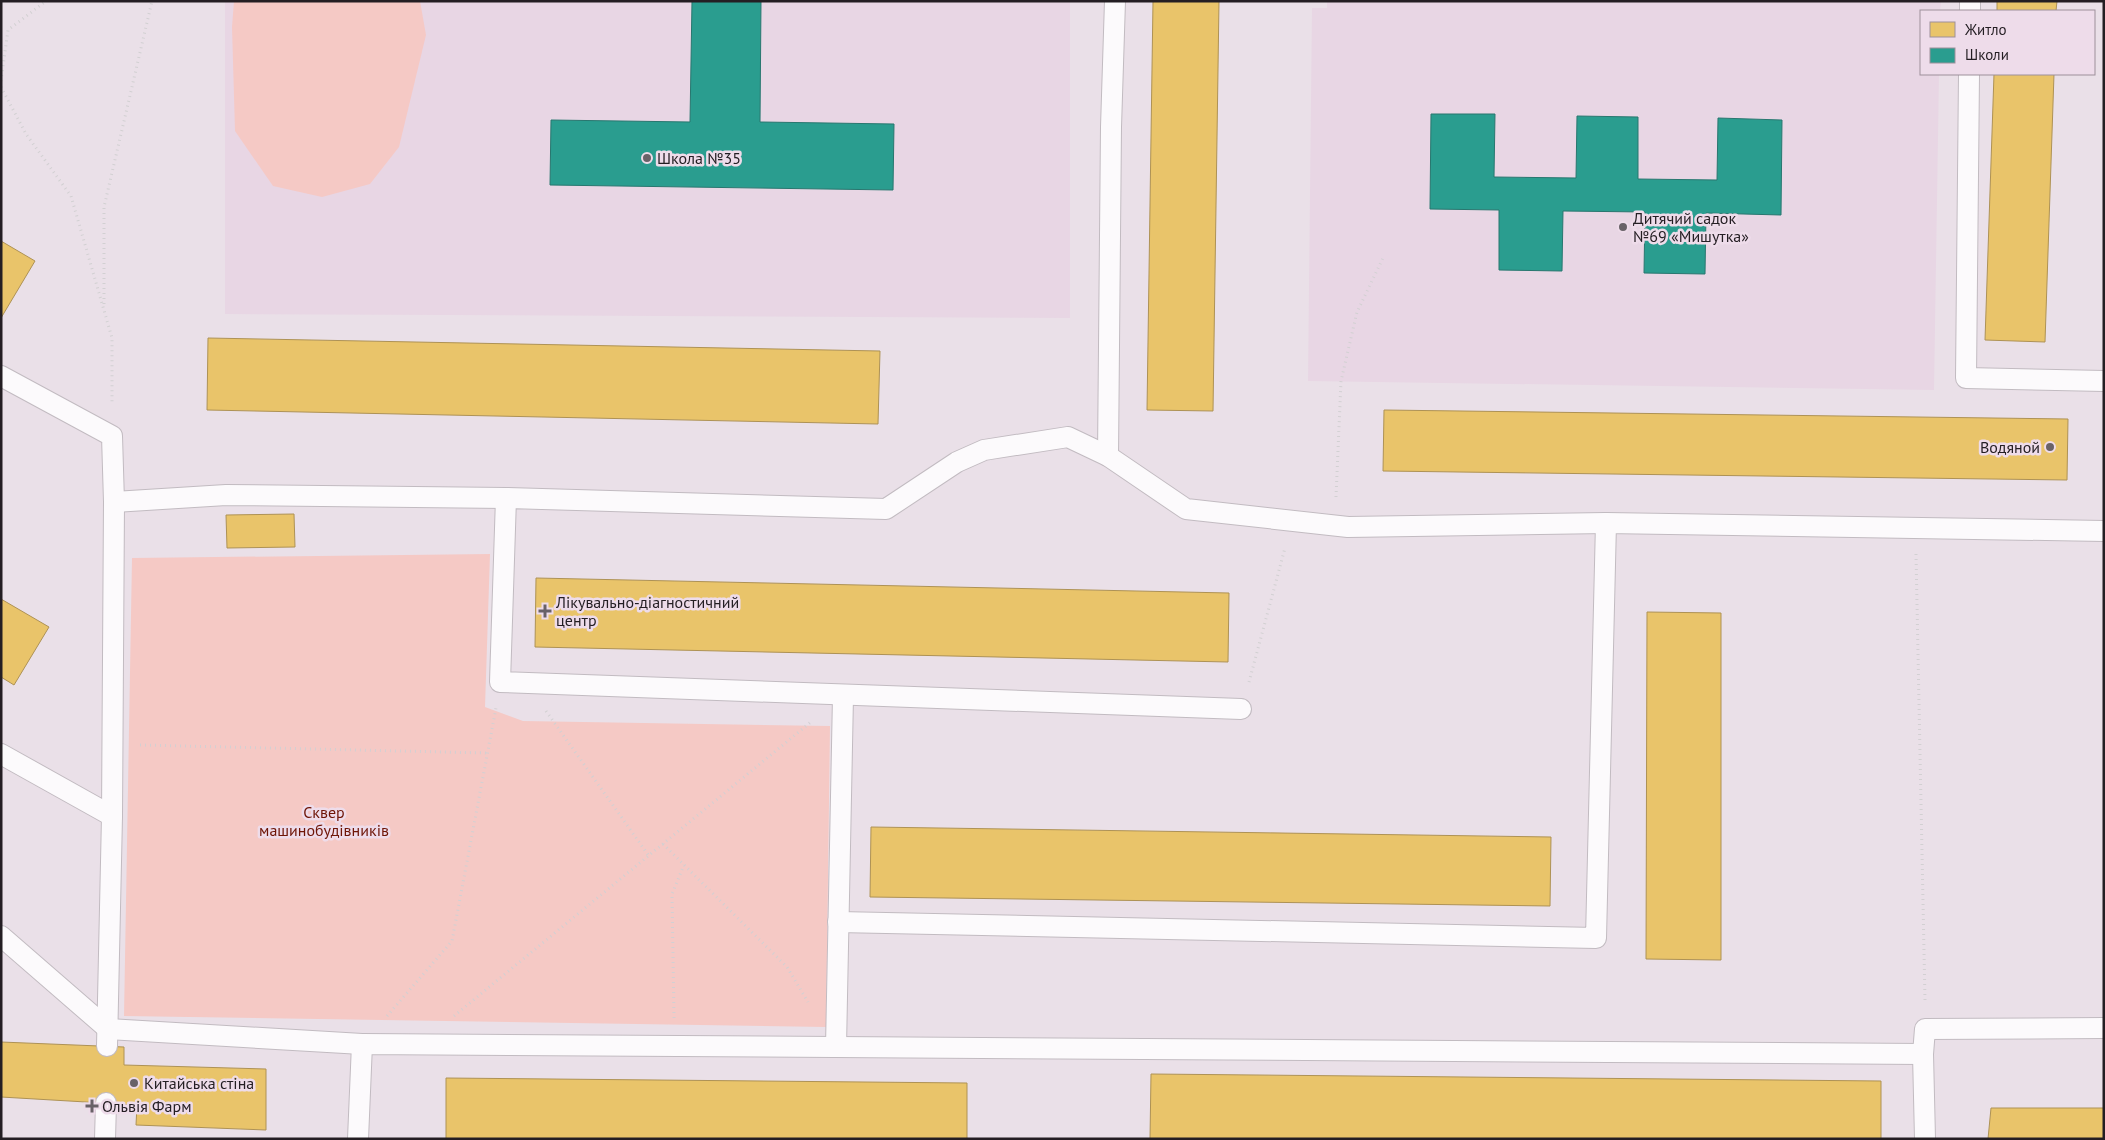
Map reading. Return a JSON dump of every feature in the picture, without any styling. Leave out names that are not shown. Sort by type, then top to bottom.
[{"type":"lane","points":[[1108,456],[1111,127],[1115,1]]},
{"type":"lane","points":[[1969,75],[1966,378],[2104,382]]},
{"type":"lane","points":[[1,376],[112,436],[114,502],[112,816],[108,1038]]},
{"type":"lane","points":[[114,502],[226,495],[506,498],[886,509],[957,462],[984,450],[1068,437],[1108,456],[1186,509],[1335,525],[1606,523],[2104,531]]},
{"type":"lane","points":[[506,498],[500,682],[843,696],[1241,709]]},
{"type":"lane","points":[[838,922],[1596,938],[1606,523]]},
{"type":"lane","points":[[836,1047],[843,696]]},
{"type":"lane","points":[[1,754],[112,816]]},
{"type":"lane","points":[[1,936],[108,1038],[418,1045],[1923,1054]]},
{"type":"lane","points":[[1925,1139],[1923,1054],[1925,1029],[2104,1028]]},
{"type":"lane","points":[[358,1139],[362,1044]]},
{"type":"lane","points":[[105,1139],[106,1103]]},
{"type":"path","points":[[1,81],[8,30],[46,1]]},
{"type":"path","points":[[104,310],[104,207],[152,1]]},
{"type":"path","points":[[1,87],[26,134],[71,196],[112,338],[112,436]]},
{"type":"path","points":[[1335,525],[1341,381],[1357,312],[1383,258]]},
{"type":"path","points":[[1241,709],[1292,521]]},
{"type":"path","points":[[1915,527],[1925,1029]]},
{"type":"path","points":[[362,1044],[452,941],[500,682]]},
{"type":"path","points":[[527,683],[648,856]]},
{"type":"path","points":[[418,1045],[843,696]]},
{"type":"path","points":[[112,744],[487,753]]},
{"type":"path","points":[[663,844],[787,967],[812,1008]]},
{"type":"path","points":[[674,1046],[672,894],[684,865]]},
{"type":"shaded area","name":"Школа №35","points":[[225,1],[1070,1],[1070,318],[225,314]]},
{"type":"shaded area","name":"Дитячий садок №69 «Мишутка»","points":[[1327,1],[1941,1],[1940,10],[1920,10],[1920,75],[1939,75],[1934,390],[1308,381],[1312,8],[1327,8]]},
{"type":"green space","points":[[234,1],[420,1],[426,35],[399,147],[370,184],[322,197],[273,186],[235,131],[232,27]]},
{"type":"green space","name":"Сквер машинобудівників","points":[[490,554],[485,707],[523,721],[830,726],[826,1027],[124,1016],[132,558]]},
{"type":"building: Житло","points":[[1153,1],[1219,1],[1213,411],[1147,410]]},
{"type":"building: Житло","points":[[1997,1],[2057,1],[2056,10],[1997,10]]},
{"type":"building: Житло","points":[[1994,75],[2054,75],[2045,342],[1985,340]]},
{"type":"building: Житло","points":[[1,241],[35,261],[1,318]]},
{"type":"building: Житло","points":[[208,338],[880,351],[878,424],[207,410]]},
{"type":"building: Житло","points":[[1384,410],[2068,419],[2067,480],[1383,471]]},
{"type":"building: Житло","points":[[294,514],[295,547],[227,548],[226,515]]},
{"type":"building: Житло","points":[[536,578],[1229,593],[1228,662],[535,647]]},
{"type":"building: Житло","points":[[1,599],[49,627],[14,685],[1,677]]},
{"type":"building: Житло","points":[[1647,612],[1721,613],[1721,960],[1646,959]]},
{"type":"building: Житло","points":[[871,827],[1551,837],[1550,906],[870,897]]},
{"type":"building: Житло","name":"Китайська стіна","points":[[1,1042],[124,1047],[124,1065],[266,1069],[266,1130],[136,1125],[137,1105],[1,1097]]},
{"type":"building: Житло","points":[[1151,1074],[1881,1081],[1881,1139],[1150,1139]]},
{"type":"building: Житло","points":[[446,1078],[967,1083],[967,1139],[446,1139]]},
{"type":"building: Житло","points":[[1991,1108],[2104,1108],[2104,1139],[1988,1139]]},
{"type":"building: Школи","points":[[692,1],[761,1],[760,122],[894,124],[893,190],[550,185],[551,120],[690,122]]},
{"type":"building: Школи","points":[[1431,114],[1495,114],[1494,177],[1576,178],[1577,116],[1638,117],[1638,179],[1717,180],[1718,118],[1782,120],[1781,215],[1706,213],[1705,274],[1644,273],[1645,212],[1563,211],[1562,271],[1499,270],[1499,210],[1430,209]]},
{"type":"place","name":"Школа №35","points":[[647,158]]},
{"type":"place","name":"Дитячий садок №69 «Мишутка»","points":[[1623,227]]},
{"type":"place","name":"Водяной","points":[[2050,447]]},
{"type":"place","name":"Лікувально-діагностичний центр","points":[[545,611]]},
{"type":"place","name":"Китайська стіна","points":[[134,1083]]},
{"type":"place","name":"Ольвія Фарм","points":[[92,1106]]}]
